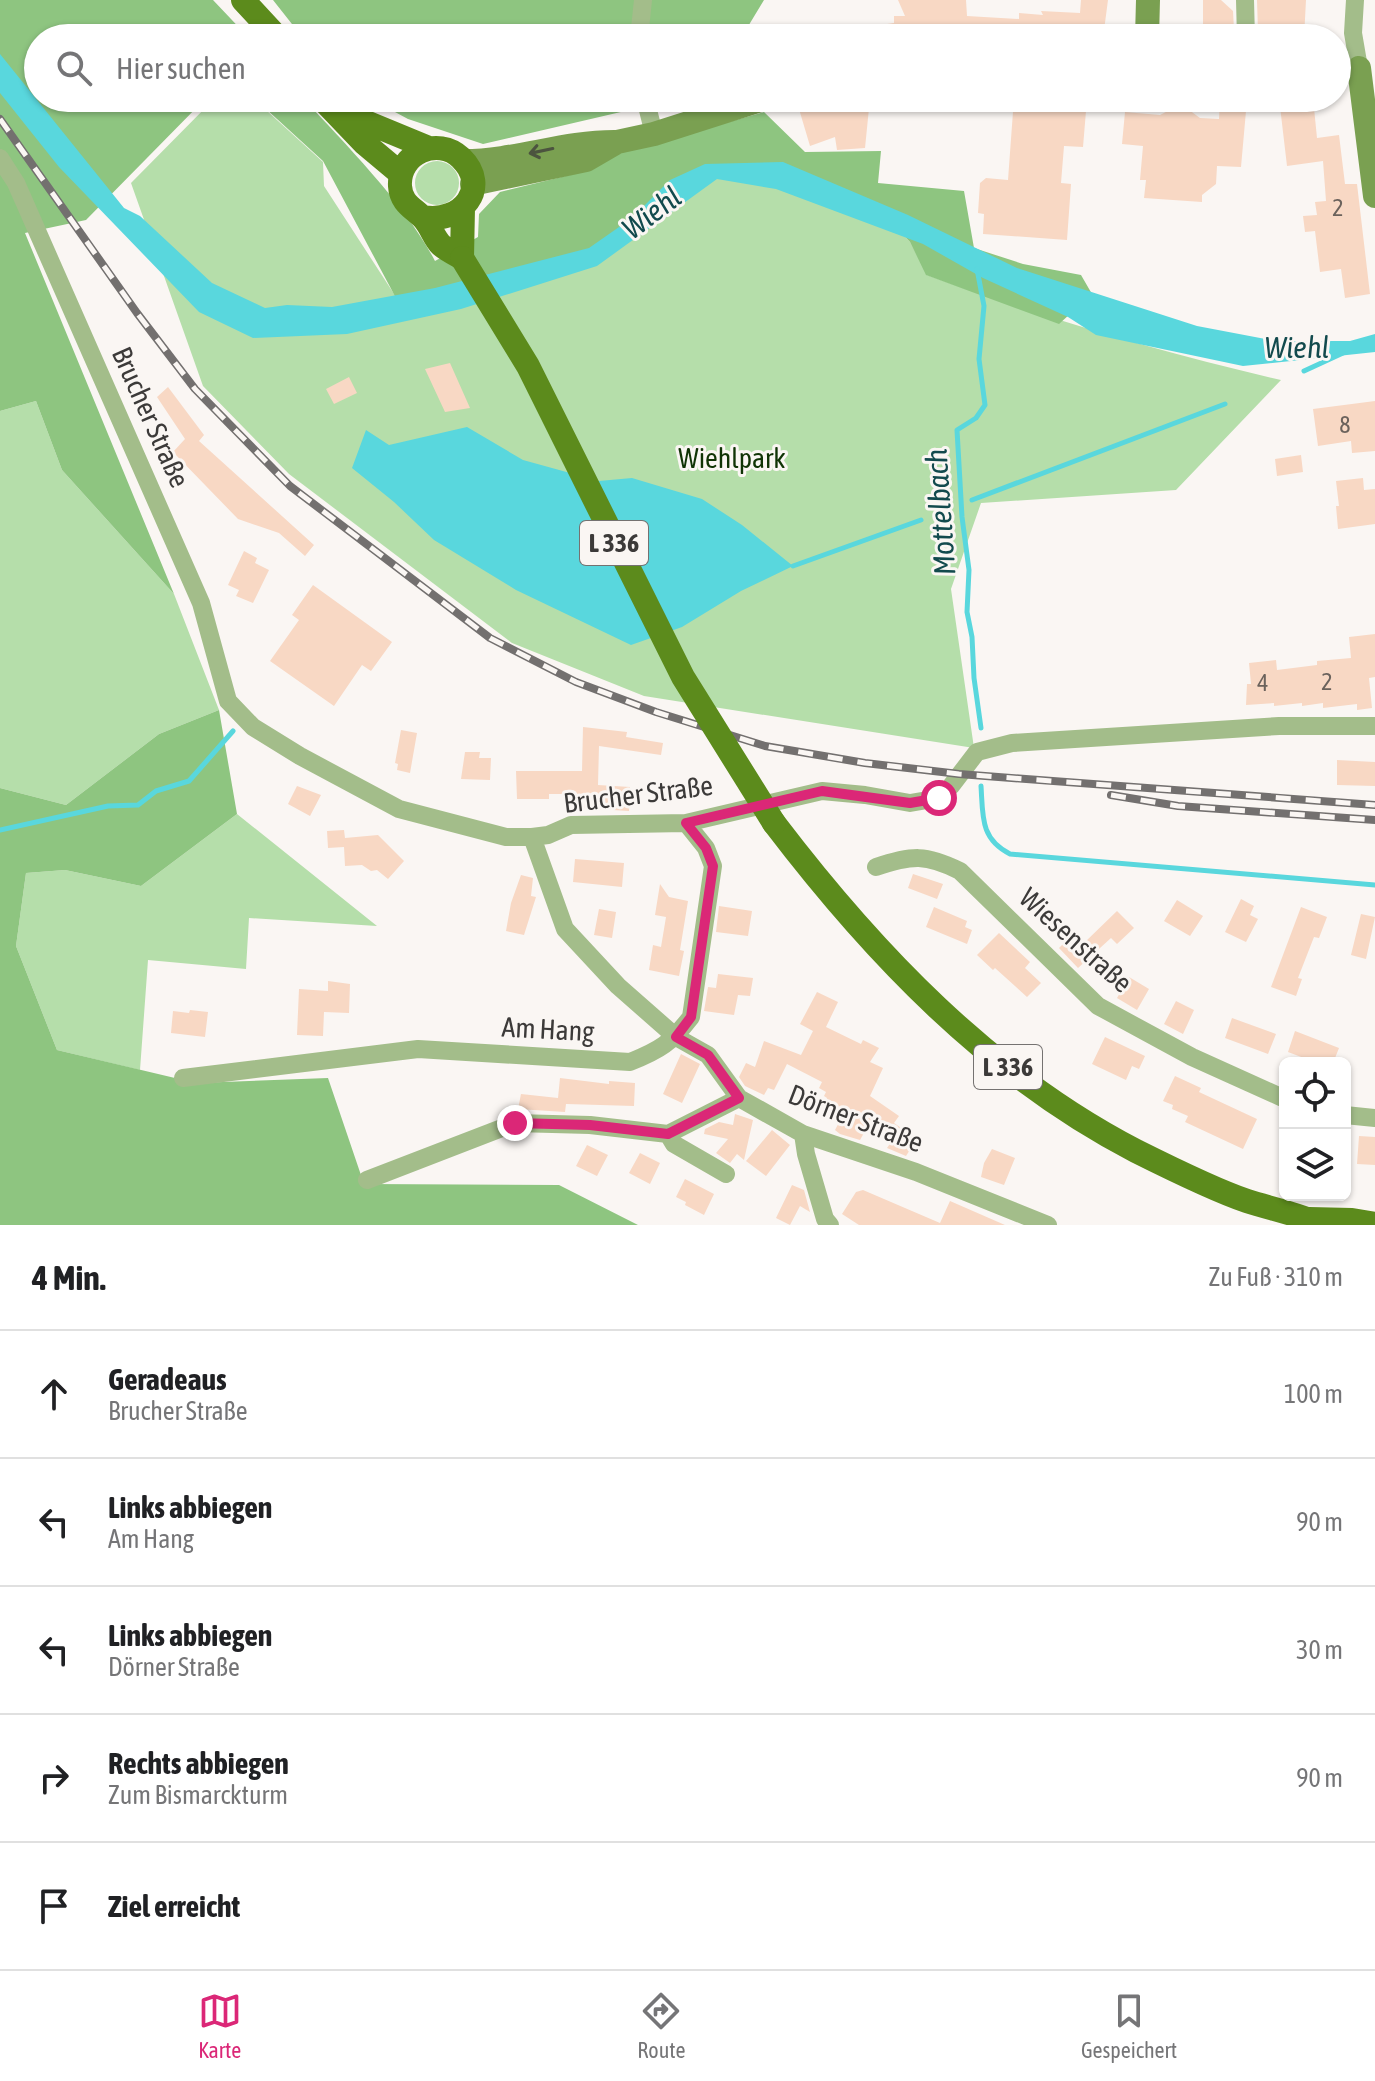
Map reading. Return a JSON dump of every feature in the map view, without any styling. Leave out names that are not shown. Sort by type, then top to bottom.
[{"type":"main road","points":[[243,0],[265,24]]},
{"type":"main road","points":[[334,112],[364,143],[401,174],[411,157],[429,148]]},
{"type":"main road","points":[[356,112],[366,122],[429,148],[454,152],[468,173],[471,193],[463,208],[451,217],[437,220],[423,217]]},
{"type":"main road","name":"L 336","points":[[401,174],[400,187],[404,200],[411,210],[423,217],[440,244],[462,258],[528,366],[683,677],[774,823],[822,886],[875,946],[944,1014],[992,1055],[1065,1109],[1136,1151],[1244,1200],[1316,1222],[1352,1220],[1375,1224]]},
{"type":"main road","points":[[462,258],[463,208]]},
{"type":"street","points":[[640,24],[643,0]]},
{"type":"street","points":[[1147,24],[1148,0]]},
{"type":"street","points":[[1245,0],[1246,24]]},
{"type":"street","points":[[1355,0],[1353,33],[1375,196]]},
{"type":"street","points":[[648,112],[654,134]]},
{"type":"street","points":[[468,173],[586,160],[617,142],[723,112]]},
{"type":"street","name":"Brucher Straße","points":[[0,158],[22,196],[201,603],[228,701],[253,727],[399,809],[506,837],[532,837],[548,835],[571,825],[686,823],[822,791],[910,803],[939,798],[977,752],[1012,743],[1279,726],[1372,727]]},
{"type":"street","points":[[676,1037],[691,1017],[713,866],[706,848],[686,823]]},
{"type":"street","name":"Dörner Straße","points":[[532,837],[565,929],[618,986],[676,1037],[708,1055],[739,1098],[803,1134],[916,1172],[1048,1225]]},
{"type":"street","name":"Wiesenstraße","points":[[876,867],[905,857],[933,858],[960,871],[1098,1006],[1192,1057],[1279,1096]]},
{"type":"street","name":"Am Hang","points":[[183,1078],[418,1049],[630,1062],[661,1050],[676,1037]]},
{"type":"street","points":[[367,1180],[515,1123],[590,1125],[668,1134],[739,1098]]},
{"type":"street","points":[[1351,1116],[1375,1118]]},
{"type":"street","points":[[668,1134],[674,1144],[726,1174]]},
{"type":"street","points":[[803,1134],[825,1219],[830,1225]]},
{"type":"green space","points":[[0,0],[213,0],[236,24],[24,24],[24,112],[192,112],[86,220],[25,233],[174,594],[62,470],[36,401],[0,411]]},
{"type":"green space","points":[[273,0],[764,0],[749,24],[292,24]]},
{"type":"green space","name":"Wiehlpark","points":[[201,112],[268,112],[323,162],[324,186],[398,300],[710,166],[879,208],[910,242],[927,275],[1102,333],[1281,380],[1176,490],[981,503],[951,589],[974,748],[644,696],[512,643],[289,474],[203,386],[131,183]]},
{"type":"green space","points":[[269,112],[316,112],[392,197],[435,261],[478,237],[479,214],[500,192],[578,173],[623,152],[764,112],[805,152],[881,151],[878,183],[964,191],[974,248],[1023,264],[1081,275],[1092,294],[1059,324],[926,275],[910,242],[879,208],[710,166],[619,234],[579,257],[397,300],[323,161]]},
{"type":"green space","points":[[395,112],[621,112],[483,144]]},
{"type":"green space","points":[[437,161],[452,168],[459,183],[452,198],[437,205],[422,198],[415,183],[422,168]]},
{"type":"green space","points":[[36,401],[62,470],[174,594],[219,710],[159,734],[66,805],[0,788],[0,411]]},
{"type":"green space","points":[[219,710],[237,814],[141,886],[65,870],[26,873],[16,946],[57,1050],[196,1083],[328,1078],[364,1184],[559,1185],[638,1225],[0,1225],[0,788],[66,805],[159,734]]},
{"type":"green space","points":[[237,814],[377,926],[249,918],[246,969],[148,960],[140,1070],[57,1050],[16,946],[26,873],[65,870],[141,886]]},
{"type":"water","name":"Wiehl","points":[[0,54],[24,84],[24,112],[47,112],[124,208],[140,216],[212,283],[265,308],[287,305],[332,307],[435,288],[589,248],[632,218],[670,180],[705,164],[783,162],[908,215],[1017,268],[1197,326],[1276,341],[1350,341],[1375,334],[1375,352],[1243,366],[1096,335],[1068,317],[983,278],[923,244],[776,189],[717,179],[597,266],[461,309],[347,334],[253,338],[199,312],[59,167],[0,93]]},
{"type":"water","points":[[467,427],[523,460],[599,481],[632,478],[702,499],[742,525],[793,566],[741,591],[682,627],[631,645],[516,590],[434,540],[352,468],[366,430],[389,445]]},
{"type":"building","points":[[898,0],[966,0],[967,16],[1019,19],[1019,13],[1080,13],[1081,0],[1108,0],[1105,24],[887,24],[894,23],[894,16],[905,16]]},
{"type":"building","points":[[1203,0],[1221,0],[1233,11],[1234,24],[1203,24]]},
{"type":"building","points":[[1257,0],[1306,0],[1305,24],[1258,24]]},
{"type":"building","points":[[800,112],[869,112],[865,148],[837,150],[835,137],[810,146]]},
{"type":"building","points":[[1013,112],[1086,112],[1083,147],[1064,146],[1061,183],[1071,184],[1067,240],[983,234],[984,214],[978,213],[980,183],[986,178],[1008,180]]},
{"type":"building","points":[[1125,112],[1160,115],[1166,112],[1192,112],[1200,118],[1219,119],[1219,112],[1246,112],[1241,167],[1217,166],[1216,184],[1202,195],[1202,202],[1144,198],[1146,180],[1140,180],[1143,146],[1122,144]]},
{"type":"building","points":[[1281,112],[1314,112],[1317,138],[1339,135],[1345,184],[1357,184],[1370,294],[1345,298],[1341,269],[1320,272],[1315,231],[1305,232],[1303,216],[1317,215],[1315,202],[1326,201],[1323,161],[1287,166]]},
{"type":"building","points":[[450,363],[470,408],[445,412],[425,369]]},
{"type":"building","points":[[349,377],[357,393],[334,404],[326,389]]},
{"type":"building","points":[[168,387],[204,435],[199,441],[314,545],[305,556],[279,533],[238,519],[173,452],[185,439],[157,397]]},
{"type":"building","points":[[1375,401],[1375,451],[1352,453],[1351,441],[1318,446],[1313,409]]},
{"type":"building","points":[[1301,455],[1303,472],[1277,476],[1275,459]]},
{"type":"building","points":[[1363,478],[1364,490],[1375,489],[1375,524],[1338,529],[1336,481]]},
{"type":"building","points":[[244,551],[257,558],[255,563],[269,570],[253,603],[236,596],[239,590],[228,585]]},
{"type":"building","points":[[313,585],[392,642],[371,671],[362,665],[334,706],[270,661],[299,620],[292,615]]},
{"type":"building","points":[[1375,634],[1375,677],[1369,678],[1372,708],[1357,710],[1357,704],[1323,708],[1323,703],[1302,706],[1302,703],[1246,705],[1247,684],[1251,684],[1249,663],[1276,660],[1277,670],[1317,665],[1317,661],[1351,658],[1349,637]]},
{"type":"building","points":[[583,727],[627,732],[626,737],[663,743],[661,755],[599,746],[598,785],[630,787],[629,811],[580,808],[581,794],[549,794],[549,799],[517,799],[516,771],[582,771]]},
{"type":"building","points":[[401,730],[417,733],[410,773],[397,770],[398,764],[395,763]]},
{"type":"building","points":[[465,752],[480,752],[479,758],[491,758],[490,780],[461,779]]},
{"type":"building","points":[[1337,760],[1375,762],[1375,786],[1337,785]]},
{"type":"building","points":[[297,786],[321,795],[310,816],[288,804]]},
{"type":"building","points":[[344,830],[345,838],[378,835],[404,861],[388,879],[377,870],[371,871],[362,865],[345,866],[344,847],[328,848],[327,831]]},
{"type":"building","points":[[575,859],[624,863],[622,887],[573,882]]},
{"type":"building","points":[[913,874],[943,884],[937,899],[908,888]]},
{"type":"building","points":[[521,875],[533,878],[531,896],[536,897],[524,935],[506,931],[511,903]]},
{"type":"building","points":[[660,884],[669,897],[688,901],[679,976],[649,970],[653,945],[661,947],[666,917],[655,915]]},
{"type":"building","points":[[1241,899],[1254,906],[1250,915],[1258,919],[1246,942],[1225,932]]},
{"type":"building","points":[[1177,900],[1203,916],[1190,936],[1164,921]]},
{"type":"building","points":[[719,906],[752,911],[748,936],[716,932]]},
{"type":"building","points":[[934,907],[967,921],[965,927],[972,930],[967,944],[926,927]]},
{"type":"building","points":[[1301,907],[1327,917],[1319,938],[1314,937],[1298,978],[1302,979],[1296,996],[1271,987]]},
{"type":"building","points":[[599,909],[616,912],[612,938],[594,935]]},
{"type":"building","points":[[1117,911],[1134,928],[1117,944],[1111,938],[1078,968],[1059,948],[1075,932],[1085,942]]},
{"type":"building","points":[[1361,914],[1375,917],[1366,959],[1351,955]]},
{"type":"building","points":[[999,933],[1030,962],[1025,968],[1041,983],[1027,997],[977,955]]},
{"type":"building","points":[[718,974],[753,978],[750,996],[738,995],[734,1015],[704,1011],[708,987],[716,988]]},
{"type":"building","points":[[1129,977],[1149,989],[1137,1010],[1117,998]]},
{"type":"building","points":[[328,981],[350,984],[349,1013],[324,1012],[323,1036],[297,1035],[299,989],[328,991]]},
{"type":"building","points":[[817,992],[838,1002],[826,1027],[861,1044],[863,1040],[879,1048],[870,1062],[883,1068],[870,1096],[899,1116],[894,1123],[917,1139],[906,1156],[887,1148],[893,1139],[869,1124],[860,1140],[840,1134],[835,1130],[842,1117],[824,1106],[827,1098],[824,1096],[826,1092],[819,1088],[822,1082],[787,1064],[774,1090],[768,1088],[764,1095],[745,1086],[739,1077],[746,1063],[755,1067],[764,1041],[801,1055],[813,1031],[800,1024]]},
{"type":"building","points":[[1176,1001],[1194,1010],[1183,1034],[1164,1024]]},
{"type":"building","points":[[190,1010],[208,1012],[205,1037],[171,1033],[173,1011],[189,1013]]},
{"type":"building","points":[[1232,1018],[1276,1034],[1268,1054],[1225,1038]]},
{"type":"building","points":[[1295,1031],[1339,1048],[1335,1057],[1301,1057],[1288,1052]]},
{"type":"building","points":[[1105,1037],[1145,1056],[1139,1069],[1132,1066],[1126,1080],[1092,1064]]},
{"type":"building","points":[[681,1054],[700,1064],[682,1103],[663,1094]]},
{"type":"building","points":[[1175,1076],[1201,1088],[1199,1092],[1257,1119],[1243,1149],[1185,1122],[1188,1116],[1163,1101]]},
{"type":"building","points":[[560,1078],[609,1084],[609,1081],[635,1083],[634,1106],[566,1104],[565,1112],[518,1109],[521,1094],[558,1098]]},
{"type":"building","points":[[735,1114],[753,1120],[744,1160],[737,1154],[730,1163],[716,1153],[728,1139],[704,1134],[705,1129],[719,1122],[733,1125]]},
{"type":"building","points":[[772,1130],[790,1145],[766,1176],[746,1161]]},
{"type":"building","points":[[1359,1136],[1375,1137],[1375,1165],[1357,1164]]},
{"type":"building","points":[[587,1145],[608,1155],[597,1176],[576,1166]]},
{"type":"building","points":[[992,1149],[1015,1158],[1004,1185],[981,1177]]},
{"type":"building","points":[[640,1153],[660,1163],[650,1184],[629,1173]]},
{"type":"building","points":[[685,1179],[714,1194],[704,1215],[676,1197]]},
{"type":"building","points":[[792,1185],[804,1190],[810,1212],[800,1206],[790,1225],[776,1218]]},
{"type":"building","points":[[863,1190],[940,1223],[950,1201],[1005,1225],[859,1225],[842,1214],[856,1192]]},
{"type":"waterway","name":"Mottelbach","points":[[977,269],[984,306],[979,359],[985,405],[976,418],[957,430],[962,517],[969,570],[967,612],[981,728]]},
{"type":"waterway","name":"Wiehl","points":[[1304,371],[1343,353]]},
{"type":"waterway","points":[[972,500],[1225,404]]},
{"type":"waterway","points":[[793,566],[921,520]]},
{"type":"waterway","points":[[0,830],[108,806],[138,805],[156,791],[189,781],[233,731]]},
{"type":"waterway","name":"Mottelbach","points":[[981,786],[983,817],[988,834],[1010,854],[1375,885]]},
{"type":"railway","points":[[0,119],[137,313],[195,389],[290,486],[490,638],[576,682],[656,712],[765,746],[865,763],[959,774],[1375,805]]},
{"type":"railway","points":[[1111,795],[1178,806],[1375,820]]},
{"type":"route","points":[[515,1123],[590,1125],[668,1134],[739,1098],[708,1055],[676,1037],[691,1017],[713,866],[706,848],[686,823],[822,791],[910,803],[939,798]]}]
